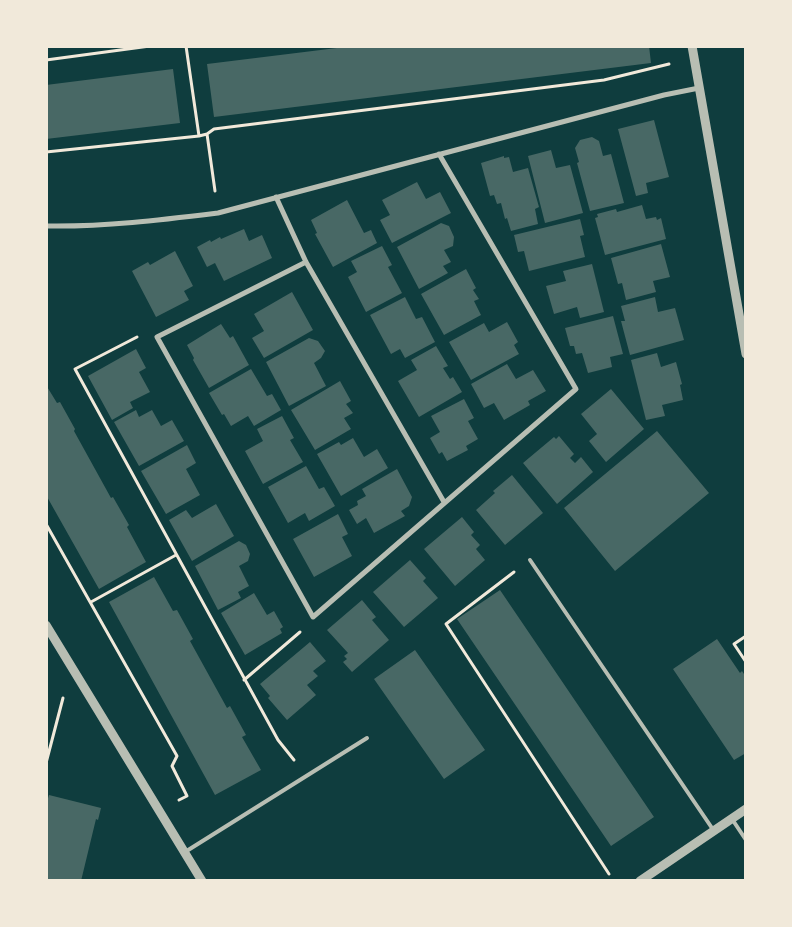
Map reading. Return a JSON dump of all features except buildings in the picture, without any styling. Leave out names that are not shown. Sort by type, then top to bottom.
[{"type":"street","points":[[692,46],[746,354]]},
{"type":"street","points":[[46,226],[144,223],[218,213],[664,95],[698,88]]},
{"type":"street","points":[[306,262],[157,336],[313,616],[576,388],[439,154]]},
{"type":"street","points":[[276,197],[306,262],[444,502]]},
{"type":"street","points":[[46,625],[202,881]]},
{"type":"street","points":[[640,881],[746,809]]},
{"type":"lane","points":[[530,560],[714,831]]},
{"type":"lane","points":[[185,852],[367,738]]},
{"type":"lane","points":[[732,819],[746,840]]},
{"type":"path","points":[[46,60],[150,46]]},
{"type":"path","points":[[186,46],[198,136]]},
{"type":"path","points":[[46,152],[198,136],[207,134],[214,128],[604,80],[669,64]]},
{"type":"path","points":[[207,134],[218,213]]},
{"type":"path","points":[[157,336],[140,335],[75,369],[278,740],[307,776]]},
{"type":"path","points":[[46,524],[177,756],[172,766],[187,796],[178,800]]},
{"type":"path","points":[[91,602],[176,555]]},
{"type":"path","points":[[530,560],[446,624],[609,874]]},
{"type":"path","points":[[244,680],[304,628],[313,616]]},
{"type":"path","points":[[746,636],[734,644],[746,662]]},
{"type":"path","points":[[46,763],[64,697]]}]
